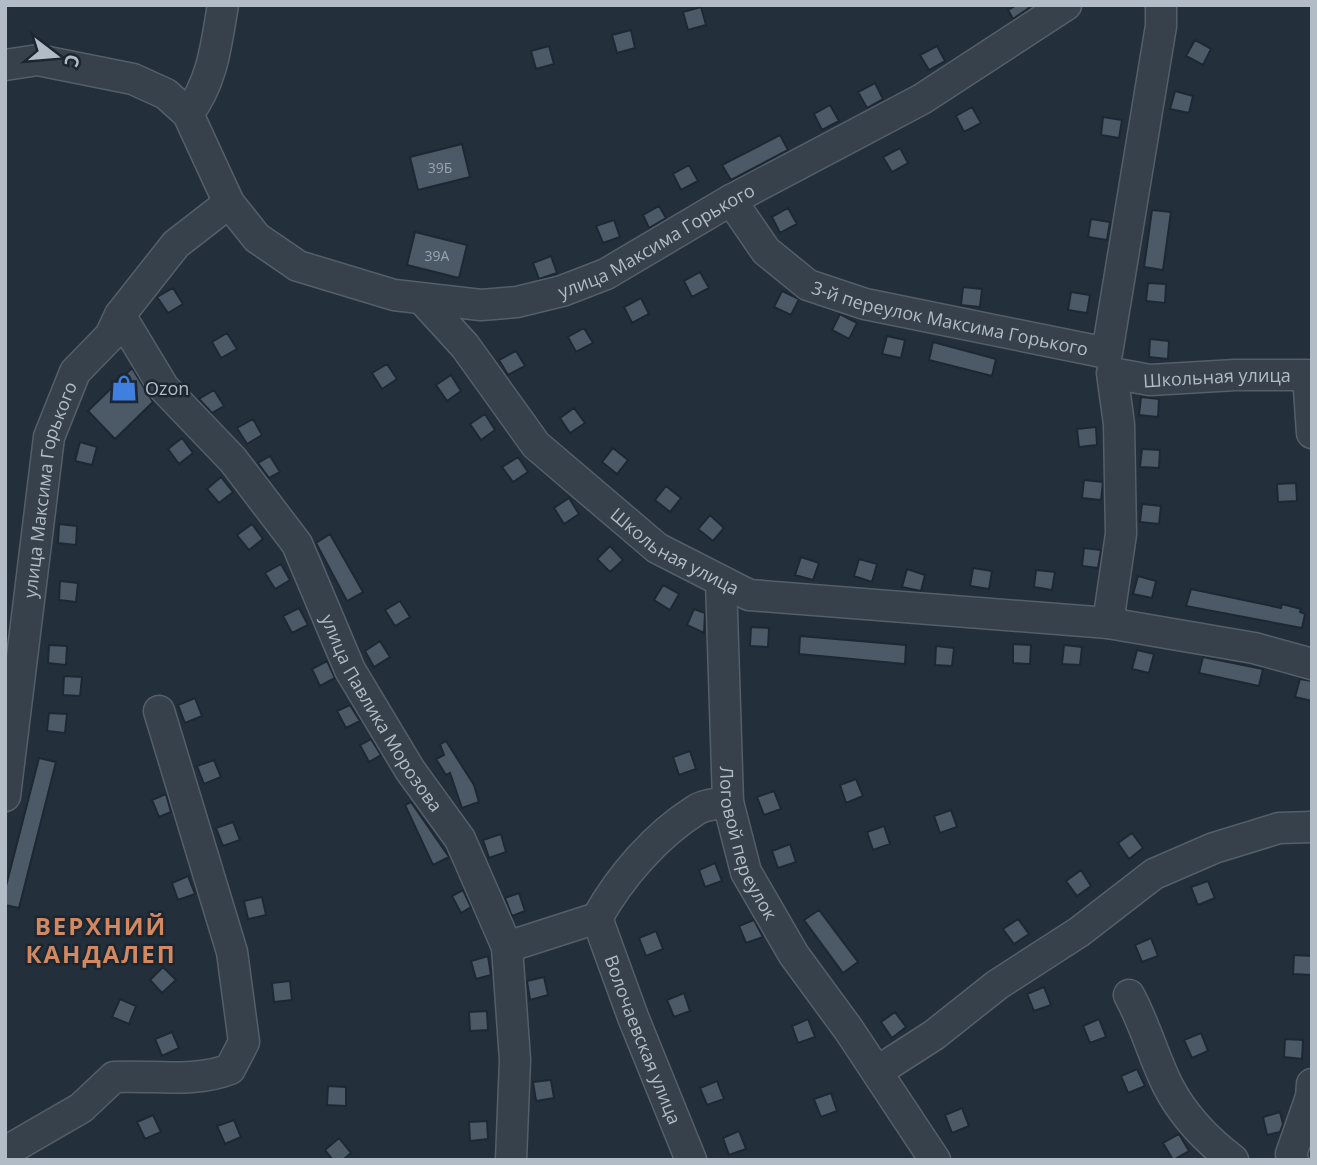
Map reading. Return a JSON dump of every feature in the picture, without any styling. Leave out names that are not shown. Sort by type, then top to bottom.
[{"type":"street","points":[[188,114],[202,96],[212,70],[223,5]]},
{"type":"street","name":"улица Максима Горького","points":[[5,65],[38,60],[133,79],[166,94],[188,114],[229,203],[257,238],[298,266],[394,295],[481,305],[517,302],[562,291],[606,274],[731,200],[922,99],[1066,5]]},
{"type":"street","name":"3-й переулок Максима Горького","points":[[731,200],[766,251],[808,285],[877,307],[1110,363],[1130,202],[1161,26],[1161,5]]},
{"type":"street","name":"улица Максима Горького","points":[[5,796],[49,437],[75,372],[110,336],[120,315],[176,244],[229,203]]},
{"type":"street","name":"Школьная улица","points":[[423,300],[464,346],[536,445],[657,548],[749,595],[1108,623],[1254,648],[1312,664]]},
{"type":"street","name":"улица Павлика Морозова","points":[[120,315],[164,388],[233,460],[297,544],[350,670],[410,770],[460,839],[507,947],[515,1060],[510,1160]]},
{"type":"street","points":[[1108,623],[1121,534],[1119,424],[1110,363]]},
{"type":"street","name":"Школьная улица","points":[[1110,363],[1150,380],[1235,374],[1308,375],[1312,433]]},
{"type":"street","name":"Логовой переулок","points":[[721,581],[728,802],[746,872],[793,955],[878,1071],[936,1160]]},
{"type":"street","points":[[5,1152],[81,1108],[114,1077],[156,1075],[207,1078],[230,1069],[244,1042],[232,951],[159,711]]},
{"type":"street","points":[[507,947],[597,918],[617,882],[673,829],[698,808],[728,802]]},
{"type":"street","points":[[878,1071],[934,1035],[997,985],[1079,932],[1154,874],[1214,848],[1279,828],[1312,827]]},
{"type":"street","name":"Волочаевская улица","points":[[597,918],[633,1017],[691,1160]]},
{"type":"street","points":[[1129,995],[1143,1020],[1169,1087],[1208,1141],[1233,1160]]},
{"type":"street","points":[[1288,1158],[1311,1097],[1312,1084]]},
{"type":"building","points":[[1017,5],[1027,5],[1029,8],[1013,19],[1008,10]]},
{"type":"building","points":[[701,7],[706,25],[688,30],[683,12]]},
{"type":"building","points":[[631,30],[635,48],[617,53],[612,35]]},
{"type":"building","points":[[1195,40],[1211,49],[1203,65],[1186,56]]},
{"type":"building","points":[[549,46],[554,64],[536,69],[531,51]]},
{"type":"building","points":[[937,46],[945,61],[929,70],[920,55]]},
{"type":"building","points":[[875,83],[883,99],[867,108],[858,92]]},
{"type":"building","points":[[1175,91],[1193,96],[1189,113],[1170,109]]},
{"type":"building","points":[[830,105],[839,121],[822,130],[814,114]]},
{"type":"building","points":[[972,107],[981,123],[964,132],[956,116]]},
{"type":"building","points":[[1103,117],[1122,120],[1119,138],[1101,135]]},
{"type":"building","points":[[780,135],[788,150],[731,180],[722,165]]},
{"type":"building","points":[[462,144],[470,177],[418,190],[410,157]]},
{"type":"building","points":[[900,148],[908,163],[892,172],[883,157]]},
{"type":"building","points":[[689,165],[698,181],[681,190],[673,174]]},
{"type":"building","points":[[659,206],[666,218],[649,228],[643,215]]},
{"type":"building","points":[[788,208],[797,224],[780,233],[772,217]]},
{"type":"building","points":[[1152,210],[1171,212],[1163,270],[1144,267]]},
{"type":"building","points":[[1091,219],[1110,222],[1107,240],[1088,237]]},
{"type":"building","points":[[614,220],[620,237],[603,243],[596,226]]},
{"type":"building","points":[[415,232],[467,245],[459,278],[407,265]]},
{"type":"building","points":[[551,256],[557,273],[539,279],[533,263]]},
{"type":"building","points":[[700,272],[709,288],[692,297],[684,281]]},
{"type":"building","points":[[1148,283],[1166,284],[1165,303],[1146,301]]},
{"type":"building","points":[[963,287],[982,289],[980,307],[961,305]]},
{"type":"building","points":[[173,288],[183,304],[168,313],[157,297]]},
{"type":"building","points":[[782,291],[799,299],[791,315],[774,307]]},
{"type":"building","points":[[1071,292],[1090,295],[1087,313],[1068,310]]},
{"type":"building","points":[[641,298],[649,314],[632,323],[624,307]]},
{"type":"building","points":[[840,314],[857,323],[849,339],[832,330]]},
{"type":"building","points":[[584,328],[593,343],[576,352],[568,337]]},
{"type":"building","points":[[227,333],[237,349],[221,358],[212,342]]},
{"type":"building","points":[[887,336],[905,340],[901,358],[882,354]]},
{"type":"building","points":[[1150,339],[1169,341],[1168,359],[1149,357]]},
{"type":"building","points":[[933,342],[996,359],[992,376],[929,360]]},
{"type":"building","points":[[516,351],[525,366],[508,375],[499,360]]},
{"type":"building","points":[[387,364],[397,379],[382,389],[372,373]]},
{"type":"building","points":[[132,368],[153,402],[115,439],[88,411]]},
{"type":"building","points":[[451,375],[461,391],[447,401],[436,385]]},
{"type":"building","points":[[214,390],[224,406],[212,413],[199,399]]},
{"type":"building","points":[[1141,397],[1159,399],[1158,417],[1139,415]]},
{"type":"building","points":[[574,408],[585,423],[570,433],[560,418]]},
{"type":"building","points":[[485,414],[495,430],[481,440],[470,424]]},
{"type":"building","points":[[253,419],[262,435],[247,444],[237,428]]},
{"type":"building","points":[[1096,427],[1097,445],[1079,447],[1077,429]]},
{"type":"building","points":[[182,438],[193,453],[179,464],[168,449]]},
{"type":"building","points":[[80,442],[97,447],[92,465],[75,461]]},
{"type":"building","points":[[613,448],[628,460],[617,474],[602,462]]},
{"type":"building","points":[[1142,449],[1160,450],[1159,468],[1140,467]]},
{"type":"building","points":[[270,456],[280,472],[269,478],[258,463]]},
{"type":"building","points":[[518,457],[528,472],[513,482],[502,467]]},
{"type":"building","points":[[221,477],[233,492],[219,503],[207,489]]},
{"type":"building","points":[[1084,480],[1103,482],[1101,500],[1082,498]]},
{"type":"building","points":[[1296,483],[1297,501],[1278,502],[1277,484]]},
{"type":"building","points":[[666,486],[681,498],[670,512],[655,500]]},
{"type":"building","points":[[569,498],[579,514],[564,524],[554,508]]},
{"type":"building","points":[[1142,504],[1161,506],[1159,524],[1140,522]]},
{"type":"building","points":[[710,515],[724,528],[713,541],[698,529]]},
{"type":"building","points":[[59,524],[77,526],[76,545],[58,543]]},
{"type":"building","points":[[252,524],[263,539],[249,550],[237,535]]},
{"type":"building","points":[[330,534],[363,592],[347,601],[316,543]]},
{"type":"building","points":[[610,546],[623,560],[610,572],[597,559]]},
{"type":"building","points":[[1084,548],[1101,550],[1098,568],[1082,566]]},
{"type":"building","points":[[801,557],[819,563],[813,580],[795,575]]},
{"type":"building","points":[[859,559],[877,564],[872,582],[854,576]]},
{"type":"building","points":[[281,564],[290,580],[275,589],[265,573]]},
{"type":"building","points":[[973,568],[992,571],[989,589],[970,586]]},
{"type":"building","points":[[907,569],[925,575],[921,591],[902,587]]},
{"type":"building","points":[[1036,570],[1055,572],[1052,590],[1034,587]]},
{"type":"building","points":[[1138,576],[1156,581],[1152,598],[1133,594]]},
{"type":"building","points":[[60,581],[78,583],[76,602],[59,600]]},
{"type":"building","points":[[663,585],[679,594],[670,610],[654,600]]},
{"type":"building","points":[[1191,589],[1281,608],[1282,604],[1301,609],[1300,612],[1305,614],[1302,628],[1186,606]]},
{"type":"building","points":[[400,601],[410,617],[395,626],[385,610]]},
{"type":"building","points":[[299,608],[308,625],[292,633],[283,616]]},
{"type":"building","points":[[694,609],[705,613],[704,633],[687,625]]},
{"type":"building","points":[[751,627],[769,628],[768,647],[750,646]]},
{"type":"building","points":[[800,636],[906,645],[905,664],[799,654]]},
{"type":"building","points":[[380,641],[390,657],[374,667],[365,651]]},
{"type":"building","points":[[1013,644],[1031,645],[1030,664],[1013,663]]},
{"type":"building","points":[[49,645],[67,646],[66,665],[48,663]]},
{"type":"building","points":[[1064,645],[1082,647],[1080,665],[1062,664]]},
{"type":"building","points":[[936,646],[954,648],[952,666],[935,665]]},
{"type":"building","points":[[1137,650],[1154,654],[1149,673],[1132,669]]},
{"type":"building","points":[[1203,657],[1263,669],[1259,686],[1199,673]]},
{"type":"building","points":[[327,661],[335,678],[320,686],[312,669]]},
{"type":"building","points":[[64,676],[82,677],[80,696],[63,695]]},
{"type":"building","points":[[1300,679],[1312,681],[1312,701],[1295,697]]},
{"type":"building","points":[[195,698],[202,716],[185,723],[178,705]]},
{"type":"building","points":[[350,705],[360,721],[346,728],[337,711]]},
{"type":"building","points":[[49,713],[67,714],[65,733],[47,731]]},
{"type":"building","points":[[371,739],[381,755],[369,762],[360,745]]},
{"type":"building","points":[[446,741],[474,785],[479,802],[462,808],[450,773],[446,775],[436,759],[444,755],[440,744]]},
{"type":"building","points":[[690,751],[696,769],[679,775],[673,757]]},
{"type":"building","points":[[39,758],[56,762],[19,908],[5,905],[5,890]]},
{"type":"building","points":[[214,760],[221,777],[204,784],[197,766]]},
{"type":"building","points":[[856,779],[863,796],[846,803],[840,785]]},
{"type":"building","points":[[774,791],[781,809],[764,815],[757,797]]},
{"type":"building","points":[[166,794],[171,812],[159,817],[152,800]]},
{"type":"building","points":[[411,802],[449,857],[433,865],[405,805]]},
{"type":"building","points":[[951,810],[957,827],[940,833],[934,816]]},
{"type":"building","points":[[233,822],[240,840],[223,846],[216,828]]},
{"type":"building","points":[[884,826],[890,844],[873,850],[867,832]]},
{"type":"building","points":[[1132,833],[1143,848],[1129,859],[1118,843]]},
{"type":"building","points":[[501,834],[506,852],[489,858],[483,840]]},
{"type":"building","points":[[790,844],[796,862],[778,868],[772,851]]},
{"type":"building","points":[[715,863],[722,881],[705,887],[699,870]]},
{"type":"building","points":[[1081,870],[1091,886],[1077,896],[1066,881]]},
{"type":"building","points":[[188,876],[195,894],[178,900],[172,883]]},
{"type":"building","points":[[1208,881],[1215,898],[1198,905],[1191,887]]},
{"type":"building","points":[[463,890],[471,907],[461,913],[452,896]]},
{"type":"building","points":[[519,893],[525,911],[512,916],[505,898]]},
{"type":"building","points":[[262,897],[266,915],[248,919],[244,901]]},
{"type":"building","points":[[819,910],[858,962],[843,973],[804,920]]},
{"type":"building","points":[[1018,919],[1029,934],[1014,944],[1003,929]]},
{"type":"building","points":[[754,920],[763,937],[746,943],[739,926]]},
{"type":"building","points":[[656,931],[663,949],[646,956],[639,938]]},
{"type":"building","points":[[1151,938],[1158,956],[1142,962],[1135,945]]},
{"type":"building","points":[[1294,955],[1312,956],[1311,975],[1293,974]]},
{"type":"building","points":[[488,956],[491,975],[476,979],[471,961]]},
{"type":"building","points":[[163,967],[176,980],[162,993],[150,980]]},
{"type":"building","points":[[544,977],[548,995],[530,1000],[527,981]]},
{"type":"building","points":[[290,981],[292,1000],[274,1002],[272,983]]},
{"type":"building","points":[[1044,987],[1051,1005],[1034,1011],[1027,994]]},
{"type":"building","points":[[684,993],[690,1011],[674,1017],[667,1000]]},
{"type":"building","points":[[120,999],[136,1006],[129,1024],[112,1017]]},
{"type":"building","points":[[487,1011],[488,1030],[470,1031],[469,1012]]},
{"type":"building","points":[[895,1012],[906,1027],[892,1038],[881,1022]]},
{"type":"building","points":[[808,1019],[815,1037],[798,1043],[792,1026]]},
{"type":"building","points":[[1099,1019],[1106,1037],[1090,1043],[1083,1026]]},
{"type":"building","points":[[172,1032],[179,1048],[162,1056],[155,1039]]},
{"type":"building","points":[[1201,1033],[1208,1051],[1192,1058],[1184,1040]]},
{"type":"building","points":[[1285,1039],[1303,1040],[1302,1059],[1284,1057]]},
{"type":"building","points":[[1137,1069],[1145,1086],[1128,1093],[1121,1076]]},
{"type":"building","points":[[551,1080],[554,1098],[536,1101],[533,1082]]},
{"type":"building","points":[[717,1081],[724,1099],[707,1105],[700,1088]]},
{"type":"building","points":[[328,1086],[346,1087],[346,1106],[327,1105]]},
{"type":"building","points":[[831,1093],[837,1111],[821,1117],[814,1099]]},
{"type":"building","points":[[962,1108],[969,1126],[952,1133],[945,1115]]},
{"type":"building","points":[[1280,1112],[1283,1124],[1280,1132],[1267,1135],[1263,1117]]},
{"type":"building","points":[[153,1115],[161,1132],[145,1139],[137,1122]]},
{"type":"building","points":[[234,1120],[241,1137],[225,1144],[217,1126]]},
{"type":"building","points":[[487,1121],[488,1139],[470,1141],[469,1122]]},
{"type":"building","points":[[739,1131],[746,1149],[729,1155],[723,1138]]},
{"type":"building","points":[[1179,1134],[1189,1151],[1173,1160],[1163,1143]]},
{"type":"building","points":[[339,1138],[351,1153],[343,1160],[333,1160],[325,1150]]},
{"type":"place","name":"Ozon","points":[[124,388]]},
{"type":"district","name":"ВЕРХНИЙ КАНДАЛЕП","points":[[101,939]]}]
